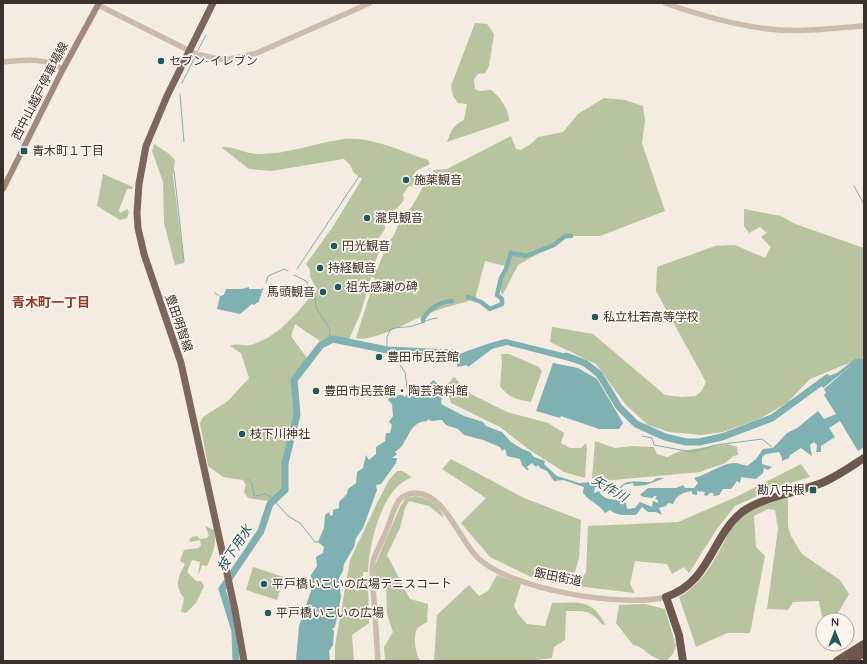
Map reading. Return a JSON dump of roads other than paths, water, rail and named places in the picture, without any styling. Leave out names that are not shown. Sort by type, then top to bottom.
[{"type":"highway","name":"飯田街道","points":[[669,597],[697,577],[732,523],[747,509],[755,504],[820,483],[864,458]]},
{"type":"highway","points":[[669,597],[679,635],[683,661]]},
{"type":"highway","points":[[669,597],[685,641],[688,661]]},
{"type":"highway","points":[[837,661],[864,644]]},
{"type":"highway","points":[[851,661],[864,653]]},
{"type":"main road","name":"豊田明智線","points":[[213,3],[167,96],[143,158],[137,202],[138,228],[144,254],[181,363],[230,586],[244,661]]},
{"type":"main road","name":"西中山越戸停車場線","points":[[3,189],[63,69],[98,4]]},
{"type":"street","points":[[98,4],[190,51],[218,59],[240,58],[257,53],[370,3]]},
{"type":"street","points":[[665,3],[714,19],[770,29],[804,30],[864,26]]},
{"type":"street","points":[[3,62],[40,60],[55,64],[63,69]]},
{"type":"street","name":"飯田街道","points":[[378,661],[372,570],[373,561],[399,501],[410,494],[426,495],[439,504],[467,546],[478,559],[502,574],[557,592],[636,602],[651,601],[669,597]]},
{"type":"water","points":[[249,287],[249,289],[262,289],[258,302],[254,305],[252,304],[240,314],[217,309],[220,296],[224,295],[226,289],[242,289]]},
{"type":"water","points":[[506,339],[575,356],[573,362],[507,345],[492,349],[468,367],[467,365],[457,367],[457,364],[454,362],[460,354],[480,346]]},
{"type":"water","points":[[864,358],[864,447],[858,451],[840,421],[829,428],[835,437],[821,446],[821,452],[816,452],[817,445],[814,442],[810,445],[812,456],[801,448],[790,455],[789,458],[782,461],[779,452],[766,454],[762,457],[762,464],[772,467],[768,470],[764,468],[763,473],[756,479],[741,477],[740,483],[737,481],[731,489],[723,489],[719,495],[714,496],[713,493],[710,493],[707,496],[704,495],[705,492],[697,491],[697,495],[692,494],[692,491],[683,493],[676,498],[673,504],[668,503],[666,506],[659,508],[662,515],[656,512],[648,512],[642,507],[636,515],[619,514],[610,510],[605,513],[583,493],[584,487],[563,480],[554,481],[547,471],[540,468],[538,465],[536,467],[532,463],[527,467],[529,470],[527,470],[522,465],[520,459],[507,456],[505,449],[502,451],[500,447],[483,440],[464,435],[458,429],[446,425],[442,420],[431,421],[428,419],[427,421],[420,422],[412,429],[403,444],[395,452],[397,454],[392,458],[397,458],[396,463],[381,484],[376,485],[377,490],[363,528],[356,538],[354,547],[344,564],[343,571],[339,578],[341,597],[335,627],[332,629],[334,631],[333,645],[329,651],[330,661],[296,660],[299,626],[312,588],[311,575],[317,566],[316,557],[323,553],[324,547],[318,542],[324,528],[325,515],[329,512],[330,516],[333,515],[333,510],[339,508],[339,502],[347,494],[348,489],[356,483],[357,472],[363,468],[366,455],[369,460],[376,454],[376,447],[385,441],[386,433],[390,433],[392,425],[389,422],[393,416],[392,404],[388,400],[390,396],[402,395],[405,397],[408,393],[416,392],[425,388],[433,380],[443,388],[441,404],[464,416],[483,422],[486,426],[502,432],[511,442],[530,452],[534,457],[545,461],[544,464],[557,476],[579,483],[592,482],[595,486],[613,483],[614,486],[620,487],[623,484],[631,482],[651,482],[657,478],[664,478],[646,485],[634,486],[633,483],[624,485],[621,488],[610,489],[609,490],[616,492],[616,494],[613,495],[607,493],[605,487],[595,487],[594,493],[599,491],[604,497],[623,501],[626,503],[627,509],[635,508],[640,502],[652,507],[653,501],[658,503],[658,500],[655,499],[657,496],[654,496],[653,498],[640,495],[648,488],[676,488],[683,485],[685,488],[694,488],[698,483],[694,478],[704,475],[719,467],[734,463],[747,466],[756,459],[763,449],[773,448],[787,433],[797,428],[818,411],[824,419],[836,414],[824,395],[826,393],[824,389],[852,365],[823,388],[818,380],[837,373],[855,359]]},
{"type":"water","points":[[553,363],[578,368],[597,379],[623,423],[619,429],[599,429],[561,416],[560,418],[536,411]]},
{"type":"waterway","points":[[197,52],[206,35]]},
{"type":"waterway","points":[[182,83],[195,57]]},
{"type":"waterway","points":[[180,94],[184,142]]},
{"type":"waterway","points":[[174,171],[184,261]]},
{"type":"waterway","points":[[297,269],[360,175]]},
{"type":"waterway","points":[[854,186],[864,204]]},
{"type":"waterway","points":[[468,297],[481,302],[490,309],[502,304],[502,299],[497,295],[501,278],[506,269],[511,253],[526,256],[554,245],[565,236],[571,236]]},
{"type":"waterway","points":[[266,283],[268,276],[284,269],[288,271]]},
{"type":"waterway","points":[[294,275],[306,281],[315,298],[316,307],[330,330],[329,340]]},
{"type":"waterway","points":[[258,302],[263,288]]},
{"type":"waterway","points":[[215,293],[219,296]]},
{"type":"waterway","points":[[423,321],[426,315],[435,306],[452,301]]},
{"type":"waterway","points":[[387,350],[387,337],[390,330],[412,326],[437,318]]},
{"type":"waterway","name":"枝下用水","points":[[236,661],[235,631],[222,589],[261,531],[270,504],[285,490],[285,463],[297,415],[294,380],[321,345],[333,339],[387,350],[451,353],[463,359]]},
{"type":"waterway","name":"矢作川","points":[[566,356],[585,363],[599,374],[619,407],[636,424],[665,437],[686,442],[699,442],[722,437],[772,418],[827,378]]},
{"type":"waterway","points":[[400,365],[405,372],[408,394]]},
{"type":"waterway","points":[[642,436],[652,438],[654,445],[692,452],[716,445],[762,439],[772,447]]},
{"type":"waterway","points":[[248,479],[252,483],[254,496],[266,494],[272,498],[288,516],[300,523],[315,542],[318,542]]},
{"type":"place","name":"セブン-イレブン","points":[[161,61]]},
{"type":"place","name":"青木町１丁目","points":[[24,151]]},
{"type":"place","name":"施薬観音","points":[[406,180]]},
{"type":"place","name":"瀧見観音","points":[[367,218]]},
{"type":"place","name":"円光観音","points":[[334,246]]},
{"type":"place","name":"持経観音","points":[[320,268]]},
{"type":"place","name":"祖先感謝の碑","points":[[338,287]]},
{"type":"place","name":"馬頭観音","points":[[323,292]]},
{"type":"place","name":"私立杜若高等学校","points":[[595,317]]},
{"type":"place","name":"豊田市民芸館","points":[[379,357]]},
{"type":"place","name":"豊田市民芸館・陶芸資料館","points":[[316,391]]},
{"type":"place","name":"枝下川神社","points":[[242,434]]},
{"type":"place","name":"勘八中根","points":[[813,490]]},
{"type":"place","name":"平戸橋いこいの広場テニスコート","points":[[264,584]]},
{"type":"place","name":"平戸橋いこいの広場","points":[[268,613]]},
{"type":"district","name":"青木町一丁目","points":[[51,302]]}]
